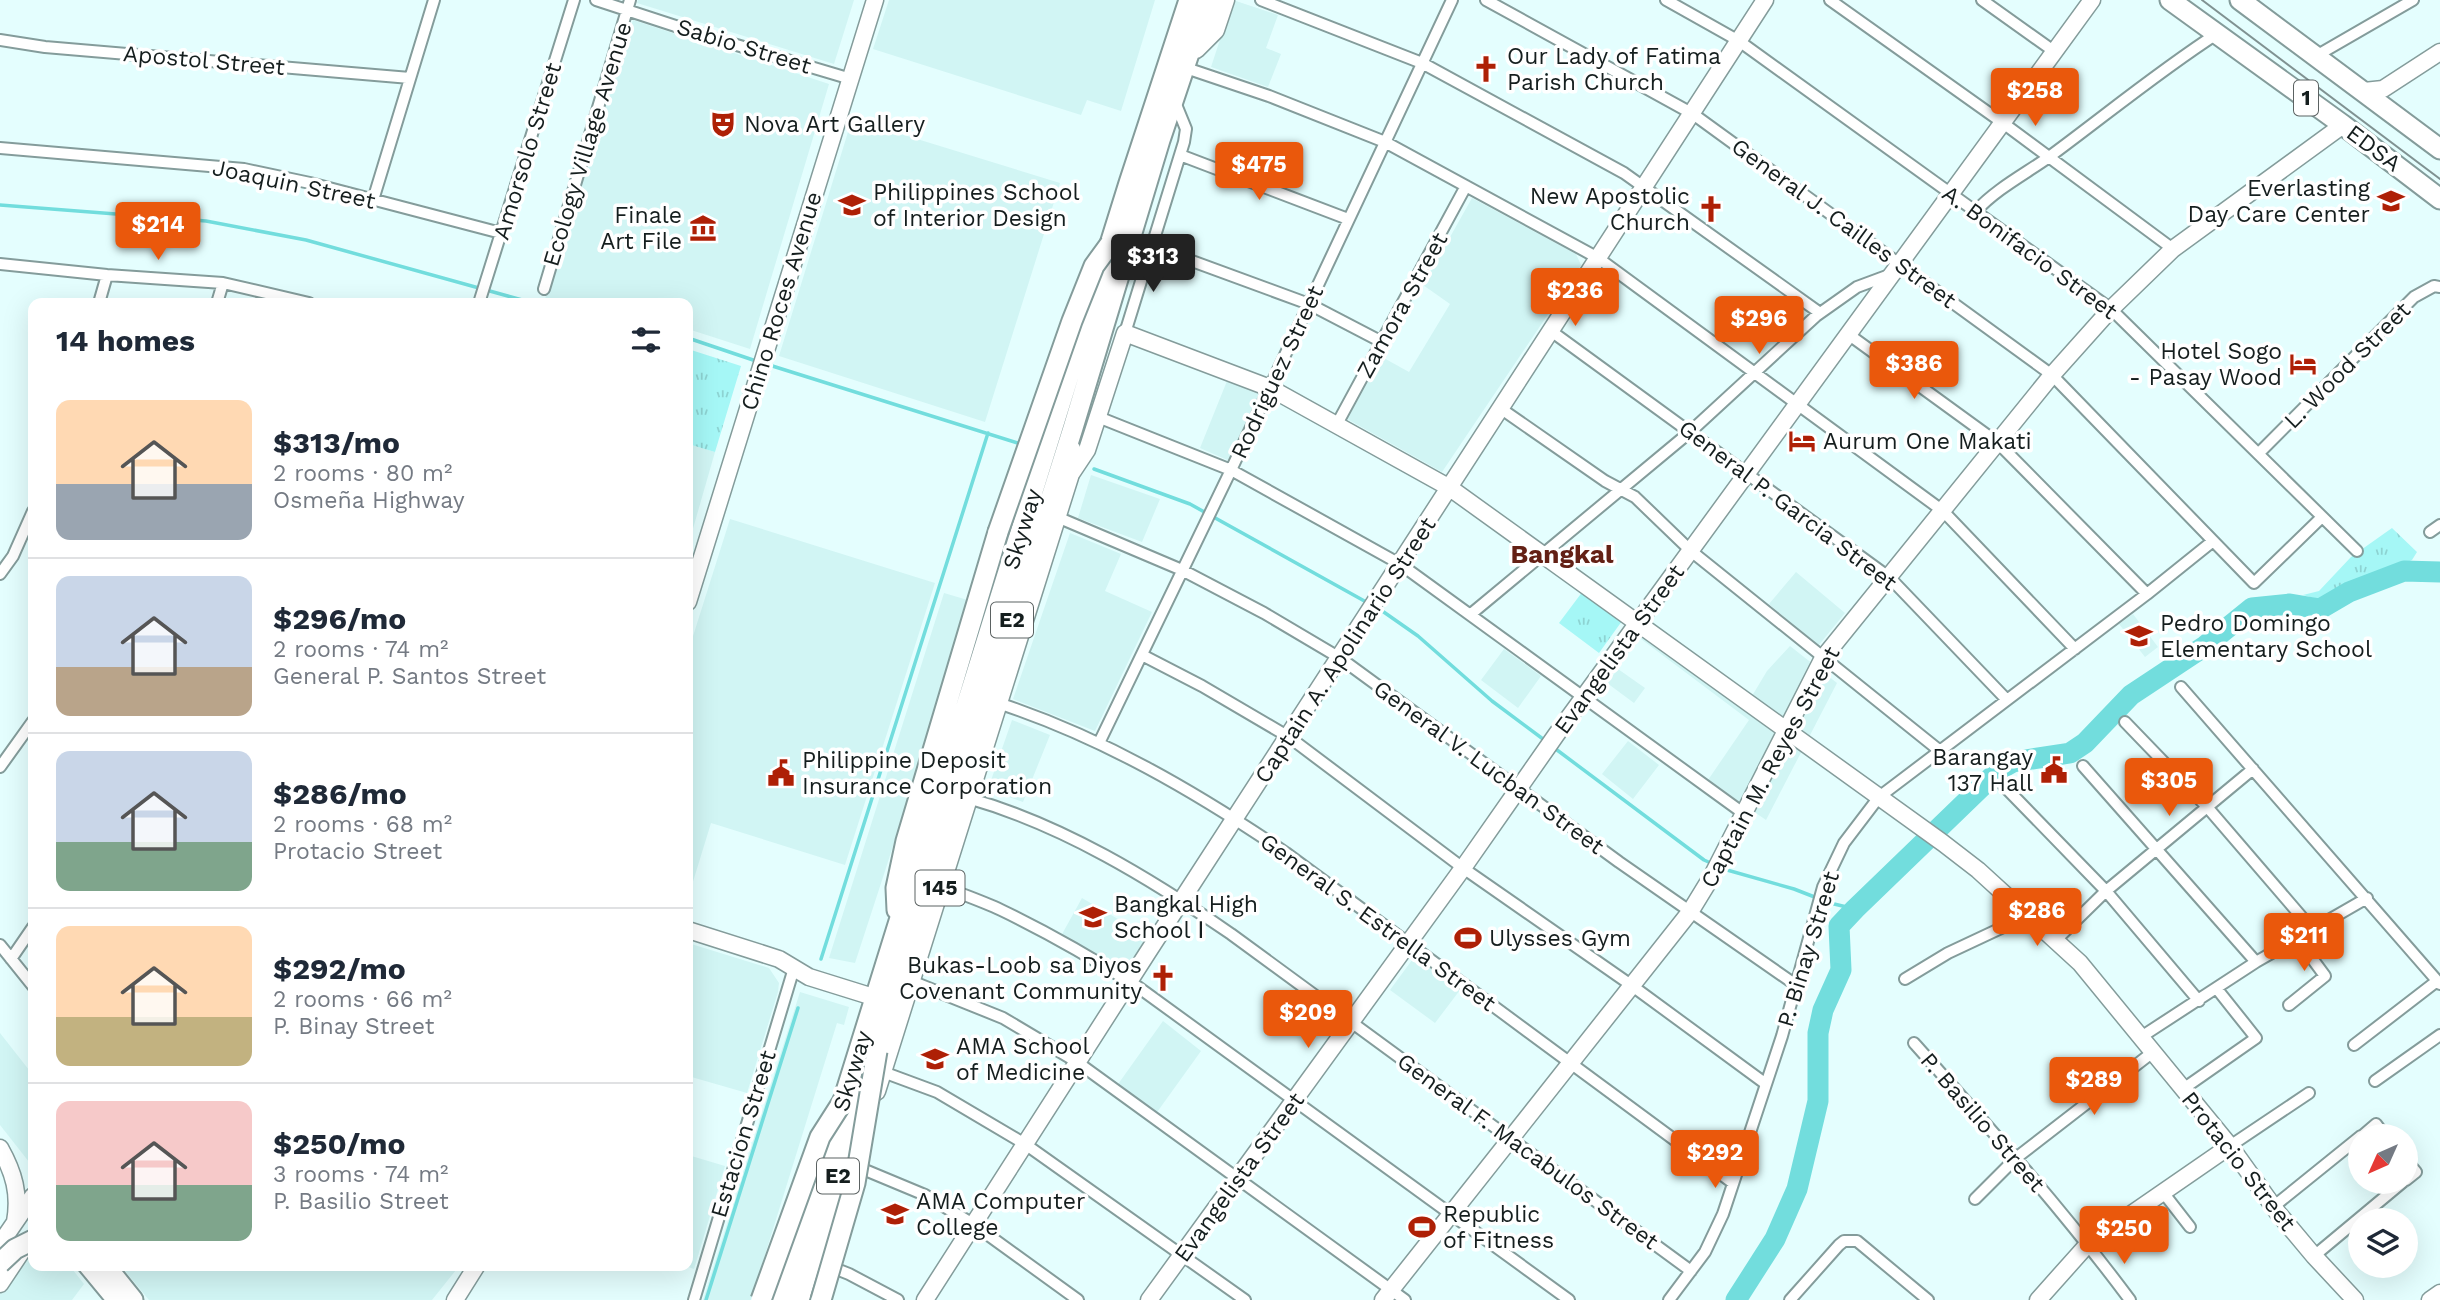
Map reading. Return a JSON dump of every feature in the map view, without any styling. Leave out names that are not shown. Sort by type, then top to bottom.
[{"type":"highway","name":"Skyway","points":[[781,1300],[1110,244],[1189,0]]},
{"type":"highway","name":"Skyway","points":[[799,1300],[1069,441],[1160,140],[1209,0]]},
{"type":"highway","name":"EDSA","points":[[2170,0],[2440,199]]},
{"type":"highway","name":"EDSA","points":[[2240,0],[2440,149]]},
{"type":"highway","points":[[897,911],[896,888],[906,841],[1011,494],[1072,321],[1094,266],[1110,244]]},
{"type":"highway","points":[[821,1300],[855,1183],[877,1051]]},
{"type":"highway","points":[[761,1300],[820,1137],[843,1101]]},
{"type":"highway","points":[[0,1262],[28,1242]]},
{"type":"highway","points":[[101,1271],[117,1300]]},
{"type":"highway","points":[[102,1271],[134,1300]]},
{"type":"main road","name":"145","points":[[775,1300],[1182,0]]},
{"type":"main road","name":"145","points":[[805,1300],[883,1072],[1057,517],[1069,477],[1071,447],[1209,0]]},
{"type":"main road","points":[[1196,49],[1215,30],[1225,0]]},
{"type":"street","points":[[373,200],[434,0]]},
{"type":"street","name":"Amorsolo Street","points":[[482,293],[574,0]]},
{"type":"street","name":"Sabio Street","points":[[596,0],[629,5],[703,35],[851,79]]},
{"type":"street","name":"Chino Roces Avenue","points":[[693,586],[875,0]]},
{"type":"street","points":[[1261,0],[1422,63],[1624,173],[1820,313]]},
{"type":"street","name":"Rodriguez Street","points":[[1099,743],[1270,388],[1452,0]]},
{"type":"street","name":"General J. Cailles Street","points":[[1486,0],[1693,114],[1895,269],[2052,375],[2254,583],[2322,517]]},
{"type":"street","name":"A. Bonifacio Street","points":[[1666,0],[1739,41],[2111,309],[2357,551]]},
{"type":"street","name":"Captain A. Apolinario Street","points":[[925,1300],[1765,0]]},
{"type":"street","points":[[1830,0],[2174,249]]},
{"type":"street","points":[[1982,0],[2055,52]]},
{"type":"street","name":"Evangelista Street","points":[[1150,1300],[1556,736],[2092,0]]},
{"type":"street","points":[[2316,56],[2412,0]]},
{"type":"street","name":"Ecology Village Avenue","points":[[544,289],[629,5]]},
{"type":"street","points":[[1976,211],[1990,197],[2048,157],[2125,97],[2218,33]]},
{"type":"street","name":"Apostol Street","points":[[0,40],[45,47],[410,78]]},
{"type":"street","points":[[2364,91],[2384,89],[2440,52]]},
{"type":"street","points":[[1189,69],[1269,96],[1385,142],[1598,258],[1943,511],[2075,649]]},
{"type":"street","points":[[1069,477],[1084,457],[1098,417],[1180,155],[1186,129],[1177,107]]},
{"type":"street","name":"Captain M. Reyes Street","points":[[1387,1295],[1690,912],[1712,876],[1823,658],[2052,375],[2111,309],[2174,249],[2343,125]]},
{"type":"street","name":"Joaquin Street","points":[[0,148],[244,169],[310,183],[501,233]]},
{"type":"street","points":[[1180,155],[1348,219]]},
{"type":"street","name":"Zamora Street","points":[[1337,424],[1466,186]]},
{"type":"street","points":[[1151,246],[1309,304],[1381,342]]},
{"type":"street","points":[[0,264],[223,283],[288,298]]},
{"type":"street","points":[[1471,614],[1622,491],[1820,313],[1857,287],[1895,269]]},
{"type":"street","points":[[100,298],[107,275]]},
{"type":"street","points":[[218,298],[223,283]]},
{"type":"street","name":"L. Wood Street","points":[[2259,453],[2414,296],[2434,286],[2440,287]]},
{"type":"street","name":"General P. Garcia Street","points":[[1551,331],[1890,578],[2007,700]]},
{"type":"street","name":"Protacio Street","points":[[1125,332],[1270,388],[1450,488],[1639,622],[1978,870],[2080,963],[2230,1146],[2273,1207],[2355,1300]]},
{"type":"street","points":[[1848,334],[1998,443],[2147,594]]},
{"type":"street","points":[[1500,408],[1622,491],[1635,497],[1691,551],[1940,751]]},
{"type":"street","points":[[1098,417],[1231,470],[1400,564],[1743,813]]},
{"type":"street","name":"General V. Lucban Street","points":[[1057,517],[1182,570],[1264,613],[1340,658],[1690,912],[1796,985]]},
{"type":"street","points":[[0,574],[13,556],[28,522]]},
{"type":"street","name":"P. Binay Street","points":[[1669,1300],[1713,1237],[1766,1084],[1823,887],[1844,843],[1879,797],[2213,541]]},
{"type":"street","points":[[1142,655],[1202,686],[1289,737],[1463,867],[1766,1084]]},
{"type":"street","points":[[2181,687],[2439,982],[2354,1045]]},
{"type":"street","name":"General S. Estrella Street","points":[[998,703],[1099,743],[1188,789],[1236,819],[1733,1183]]},
{"type":"street","points":[[2125,722],[2208,808],[2312,929]]},
{"type":"street","points":[[0,767],[28,728]]},
{"type":"street","points":[[2083,766],[2256,962]]},
{"type":"street","points":[[2056,940],[2106,891],[2253,769]]},
{"type":"street","points":[[2004,786],[2106,891],[2199,1001]]},
{"type":"street","name":"General F. Macabulos Street","points":[[968,798],[1020,814],[1098,853],[1182,901],[1691,1270]]},
{"type":"street","points":[[941,886],[1010,915],[1100,962],[1130,981],[1569,1300]]},
{"type":"street","points":[[2141,1037],[2256,962],[2367,898]]},
{"type":"street","points":[[1905,979],[1948,953],[2029,915]]},
{"type":"street","points":[[693,932],[779,960],[809,977],[870,996]]},
{"type":"street","points":[[11,959],[28,934]]},
{"type":"street","points":[[2289,1005],[2325,976],[2297,938]]},
{"type":"street","points":[[0,945],[28,980]]},
{"type":"street","name":"Estacion Street","points":[[694,1300],[794,968]]},
{"type":"street","points":[[911,981],[1003,1018],[1077,1062],[1238,1178],[1387,1295],[1405,1300]]},
{"type":"street","points":[[2183,1089],[2256,1038],[2217,989]]},
{"type":"street","points":[[2375,1081],[2440,1035]]},
{"type":"street","name":"P. Basilio Street","points":[[1914,1042],[2016,1158],[2088,1244],[2130,1300]]},
{"type":"street","points":[[1975,1199],[2016,1158],[2153,1052]]},
{"type":"street","points":[[883,1072],[937,1092],[1025,1144],[1245,1300]]},
{"type":"street","points":[[2038,1300],[2088,1244],[2309,1093]]},
{"type":"street","points":[[2273,1207],[2348,1146]]},
{"type":"street","points":[[0,1148],[28,1182]]},
{"type":"street","points":[[0,1148],[16,1182],[18,1207],[15,1222]]},
{"type":"street","points":[[851,1164],[902,1184],[973,1224],[1078,1300]]},
{"type":"street","points":[[2162,1191],[2190,1227]]},
{"type":"street","points":[[2314,1256],[2388,1194]]},
{"type":"street","points":[[0,1244],[28,1203]]},
{"type":"street","points":[[1790,1300],[1839,1245],[1848,1240],[1857,1241],[1928,1300]]},
{"type":"street","points":[[0,1284],[28,1242]]},
{"type":"street","points":[[817,1262],[849,1274],[898,1300]]},
{"type":"street","points":[[455,1300],[473,1271]]},
{"type":"street","points":[[2430,1300],[2440,1293]]},
{"type":"shaded area","points":[[638,0],[854,0],[834,64],[637,3]]},
{"type":"shaded area","points":[[889,0],[1155,0],[1121,111],[1087,100],[1081,115],[873,49]]},
{"type":"shaded area","points":[[1233,0],[1278,15],[1266,48],[1281,54],[1268,87],[1211,67]]},
{"type":"shaded area","points":[[633,20],[829,84],[750,349],[693,331],[693,298],[545,298]]},
{"type":"shaded area","points":[[852,119],[1060,183],[985,422],[779,356]]},
{"type":"shaded area","points":[[1472,198],[1576,254],[1581,265],[1442,472],[1347,419],[1382,357],[1409,372],[1450,304],[1423,285]]},
{"type":"shaded area","points":[[1227,381],[1260,394],[1232,462],[1200,448]]},
{"type":"shaded area","points":[[693,445],[715,452],[693,529]]},
{"type":"shaded area","points":[[1091,475],[1160,499],[1142,542],[1078,518]]},
{"type":"shaded area","points":[[730,519],[935,583],[845,865],[711,823],[693,882],[693,636]]},
{"type":"shaded area","points":[[1070,533],[1121,554],[1105,591],[1152,612],[1095,731],[1013,699]]},
{"type":"shaded area","points":[[1796,572],[1845,613],[1818,646],[1769,604]]},
{"type":"shaded area","points":[[944,593],[971,601],[855,963],[829,958]]},
{"type":"shaded area","name":"Pedro Domingo Elementary School","points":[[2133,614],[2158,647],[2145,657],[2119,624]]},
{"type":"shaded area","points":[[1654,623],[1752,696],[1767,671],[1790,646],[1837,683],[1766,820],[1708,780],[1749,720],[1641,639]]},
{"type":"shaded area","points":[[1504,649],[1541,676],[1518,708],[1481,680]]},
{"type":"shaded area","points":[[1618,669],[1645,688],[1634,703],[1607,683]]},
{"type":"shaded area","points":[[1012,720],[1050,735],[1023,802],[988,789]]},
{"type":"shaded area","points":[[1628,741],[1659,765],[1633,799],[1602,774]]},
{"type":"shaded area","name":"Bangkal High School Ⅰ","points":[[1082,898],[1147,936],[1125,973],[1061,936]]},
{"type":"shaded area","points":[[693,945],[769,968],[779,983],[747,1093],[693,1077]]},
{"type":"shaded area","points":[[1415,956],[1460,990],[1435,1023],[1390,990]]},
{"type":"shaded area","points":[[800,992],[849,1007],[844,1025],[837,1023],[751,1300],[703,1300]]},
{"type":"shaded area","points":[[1163,1021],[1201,1051],[1155,1115],[1116,1087]]},
{"type":"shaded area","points":[[0,1033],[28,1069],[28,1161],[0,1125]]},
{"type":"shaded area","points":[[693,1156],[725,1166],[693,1269]]},
{"type":"shaded area","points":[[28,1254],[28,1271],[74,1271],[84,1284],[72,1300],[0,1300],[0,1294]]},
{"type":"shaded area","points":[[125,1271],[455,1271],[432,1300],[149,1300]]},
{"type":"green space","points":[[693,351],[741,366],[715,452],[693,445]]},
{"type":"green space","points":[[2392,528],[2417,552],[2412,560],[2321,600],[2303,595],[2319,591],[2351,557]]},
{"type":"green space","points":[[1583,591],[1622,621],[1599,653],[1559,623]]},
{"type":"waterway","points":[[0,205],[206,221],[306,240],[515,298]]},
{"type":"waterway","points":[[693,340],[759,362]]},
{"type":"waterway","points":[[766,364],[1021,444]]},
{"type":"waterway","points":[[821,959],[988,433]]},
{"type":"waterway","points":[[1094,469],[1190,504],[1368,603]]},
{"type":"waterway","points":[[1736,1300],[1775,1239],[1797,1189],[1818,1101],[1818,1033],[1823,1010],[1841,970],[1839,926],[1855,909],[1999,770],[2013,762],[2070,753],[2085,743],[2131,695],[2205,646],[2252,608],[2290,604],[2320,609],[2349,592],[2404,571],[2440,572]]},
{"type":"waterway","points":[[1378,608],[1418,636],[1492,701],[1547,742]]},
{"type":"waterway","points":[[1553,747],[1713,864]]},
{"type":"waterway","points":[[1720,868],[1855,909]]},
{"type":"waterway","points":[[706,1300],[798,1008]]},
{"type":"tram line","points":[[2202,0],[2440,179]]},
{"type":"place","name":"Our Lady of Fatima Parish Church","points":[[1486,69]]},
{"type":"place","name":"Nova Art Gallery","points":[[723,124]]},
{"type":"place","name":"Everlasting Day Care Center","points":[[2391,201]]},
{"type":"place","name":"Philippines School of Interior Design","points":[[852,205]]},
{"type":"place","name":"New Apostolic Church","points":[[1711,209]]},
{"type":"place","name":"Finale Art File","points":[[703,228]]},
{"type":"place","name":"Hotel Sogo - Pasay Wood","points":[[2303,364]]},
{"type":"place","name":"Aurum One Makati","points":[[1802,441]]},
{"type":"place","name":"Pedro Domingo Elementary School","points":[[2139,636]]},
{"type":"place","name":"Barangay 137 Hall","points":[[2054,770]]},
{"type":"place","name":"Philippine Deposit Insurance Corporation","points":[[781,773]]},
{"type":"place","name":"Bangkal High School Ⅰ","points":[[1093,917]]},
{"type":"place","name":"Ulysses Gym","points":[[1468,938]]},
{"type":"place","name":"Bukas-Loob sa Diyos Covenant Community","points":[[1163,978]]},
{"type":"place","name":"AMA School of Medicine","points":[[935,1059]]},
{"type":"place","name":"AMA Computer College","points":[[895,1214]]},
{"type":"place","name":"Republic of Fitness","points":[[1422,1227]]},
{"type":"district","name":"Bangkal","points":[[1562,554]]}]
